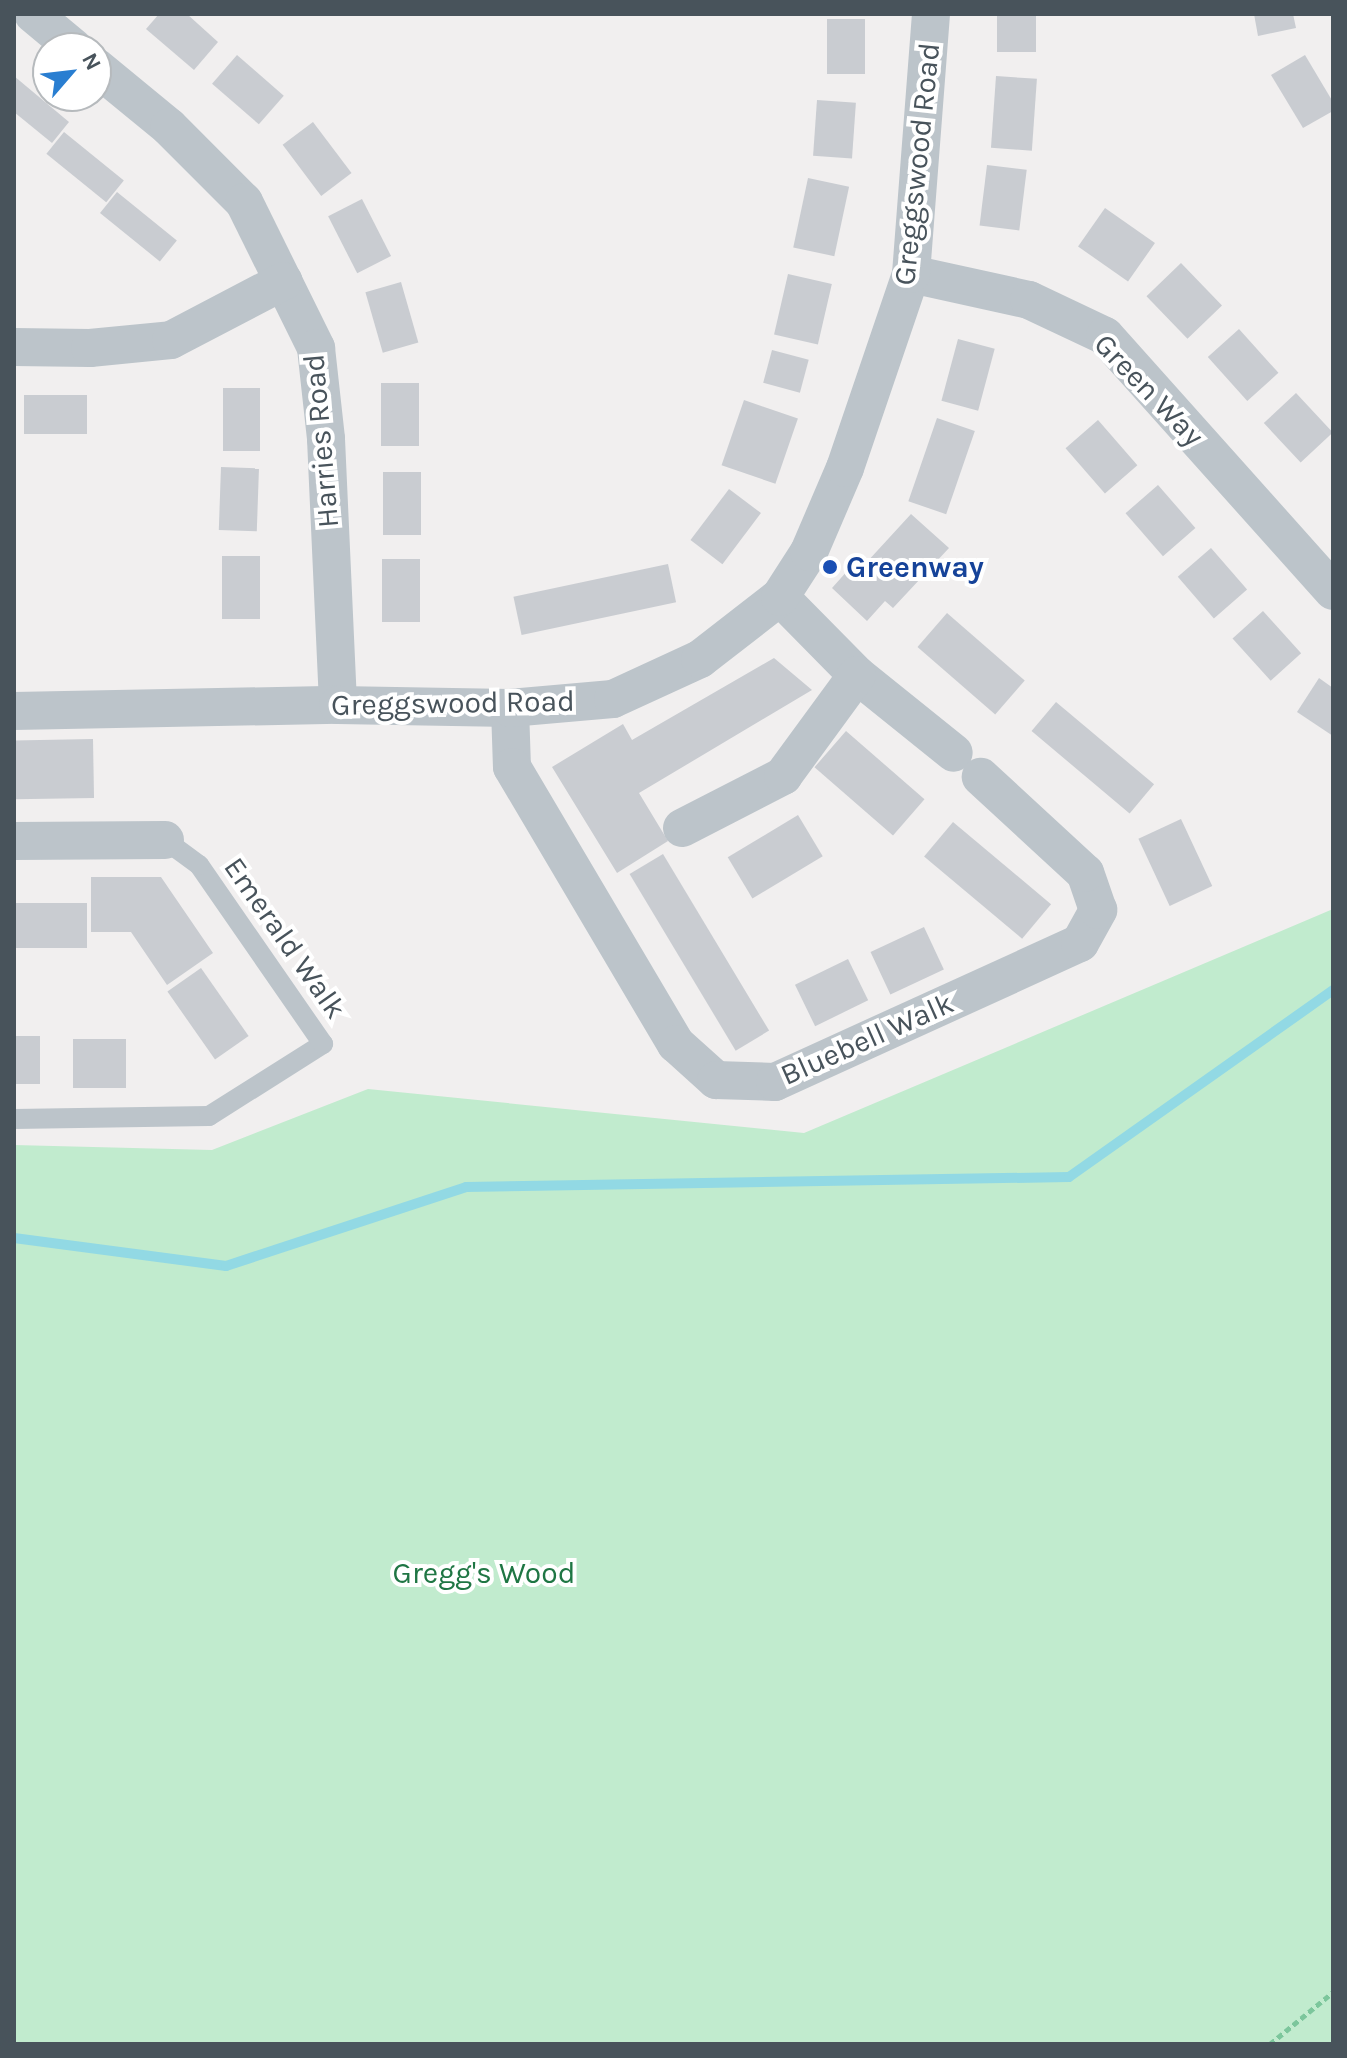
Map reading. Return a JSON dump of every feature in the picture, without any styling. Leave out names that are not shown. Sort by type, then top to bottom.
[{"type":"street","points":[[33,14],[55,32]]},
{"type":"street","name":"Greggswood Road","points":[[14,711],[338,705],[510,708],[613,699],[700,659],[780,597],[809,552],[845,468],[911,274],[931,14]]},
{"type":"street","name":"Harries Road","points":[[112,80],[169,127],[244,202],[316,348],[326,439],[338,705]]},
{"type":"street","name":"Green Way","points":[[911,274],[1029,300],[1105,336],[1333,591]]},
{"type":"street","points":[[14,347],[90,348],[171,340],[284,281]]},
{"type":"street","name":"Bluebell Walk","points":[[510,708],[512,767],[518,778],[676,1044],[716,1080],[775,1082],[1080,943],[1098,910],[1085,873],[967,765],[857,675],[780,597]]},
{"type":"street","points":[[682,828],[783,776],[857,675]]},
{"type":"street","points":[[14,841],[165,840]]},
{"type":"lane","name":"Emerald Walk","points":[[14,1119],[209,1116],[323,1044],[199,865],[165,840]]},
{"type":"path","points":[[1270,2044],[1333,1992]]},
{"type":"green space","name":"Gregg's Wood","points":[[1333,909],[1333,2044],[14,2044],[14,1145],[212,1150],[368,1089],[804,1133]]},
{"type":"building","points":[[159,14],[187,14],[218,42],[194,70],[146,29]]},
{"type":"building","points":[[997,14],[1036,14],[1036,52],[997,52]]},
{"type":"building","points":[[1254,14],[1293,14],[1296,28],[1258,36]]},
{"type":"building","points":[[827,19],[865,19],[865,74],[827,74]]},
{"type":"building","points":[[237,55],[284,96],[259,124],[212,84]]},
{"type":"building","points":[[1305,55],[1333,102],[1333,111],[1303,128],[1271,75]]},
{"type":"building","points":[[14,76],[32,91],[32,112],[57,112],[69,122],[52,143],[14,112]]},
{"type":"building","points":[[996,76],[1037,79],[1032,151],[991,148]]},
{"type":"building","points":[[817,100],[856,103],[852,159],[813,156]]},
{"type":"building","points":[[313,122],[352,173],[321,196],[283,145]]},
{"type":"building","points":[[64,132],[124,180],[106,202],[46,154]]},
{"type":"building","points":[[987,165],[1027,170],[1019,230],[980,226]]},
{"type":"building","points":[[808,178],[849,187],[834,256],[793,247]]},
{"type":"building","points":[[117,192],[177,240],[160,261],[100,213]]},
{"type":"building","points":[[362,199],[391,256],[357,273],[328,216]]},
{"type":"building","points":[[1105,208],[1155,243],[1128,281],[1078,247]]},
{"type":"building","points":[[1181,263],[1222,305],[1187,339],[1146,296]]},
{"type":"building","points":[[788,274],[832,284],[818,345],[774,334]]},
{"type":"building","points":[[401,282],[418,343],[383,353],[365,292]]},
{"type":"building","points":[[1239,329],[1278,373],[1247,401],[1208,357]]},
{"type":"building","points":[[958,339],[995,349],[978,411],[941,401]]},
{"type":"building","points":[[772,350],[809,360],[800,393],[763,383]]},
{"type":"building","points":[[381,383],[419,383],[419,446],[381,446]]},
{"type":"building","points":[[223,388],[260,388],[260,451],[223,451]]},
{"type":"building","points":[[1296,393],[1333,432],[1301,463],[1264,423]]},
{"type":"building","points":[[24,395],[87,395],[87,434],[24,434]]},
{"type":"building","points":[[744,400],[798,419],[775,484],[722,465]]},
{"type":"building","points":[[937,418],[975,431],[946,514],[908,501]]},
{"type":"building","points":[[1098,420],[1137,465],[1105,493],[1066,448]]},
{"type":"building","points":[[221,467],[259,468],[257,531],[219,530]]},
{"type":"building","points":[[383,472],[421,472],[421,535],[383,535]]},
{"type":"building","points":[[1158,485],[1195,528],[1163,556],[1126,513]]},
{"type":"building","points":[[729,489],[761,513],[722,564],[690,540]]},
{"type":"building","points":[[911,514],[949,548],[893,608],[885,601],[867,621],[832,588],[849,569],[855,575]]},
{"type":"building","points":[[1211,548],[1247,590],[1214,618],[1178,577]]},
{"type":"building","points":[[222,556],[260,556],[260,619],[222,619]]},
{"type":"building","points":[[382,559],[420,559],[420,622],[382,622]]},
{"type":"building","points":[[668,564],[676,602],[522,635],[513,597]]},
{"type":"building","points":[[1263,611],[1301,653],[1271,681],[1233,638]]},
{"type":"building","points":[[947,613],[1025,681],[995,715],[917,647]]},
{"type":"building","points":[[774,658],[812,690],[639,793],[668,841],[617,873],[552,767],[623,724],[632,740]]},
{"type":"building","points":[[1319,678],[1333,688],[1333,736],[1297,712]]},
{"type":"building","points":[[1056,702],[1154,784],[1130,813],[1032,731]]},
{"type":"building","points":[[846,731],[924,799],[893,835],[815,767]]},
{"type":"building","points":[[93,739],[94,798],[15,799],[14,740]]},
{"type":"building","points":[[798,815],[823,856],[752,898],[728,857]]},
{"type":"building","points":[[1181,819],[1212,886],[1170,906],[1138,839]]},
{"type":"building","points":[[953,822],[1051,904],[1022,939],[924,856]]},
{"type":"building","points":[[663,854],[769,1031],[736,1051],[630,874]]},
{"type":"building","points":[[91,877],[161,877],[213,953],[167,985],[131,932],[91,932]]},
{"type":"building","points":[[14,903],[87,903],[87,948],[14,948]]},
{"type":"building","points":[[924,927],[944,970],[890,995],[871,952]]},
{"type":"building","points":[[848,959],[868,1000],[815,1026],[795,985]]},
{"type":"building","points":[[201,968],[249,1036],[215,1060],[167,992]]},
{"type":"building","points":[[14,1036],[40,1036],[40,1084],[14,1084]]},
{"type":"building","points":[[73,1039],[126,1039],[126,1088],[73,1088]]},
{"type":"waterway","points":[[14,1238],[226,1266],[466,1187],[1069,1177],[1333,990]]},
{"type":"place","name":"Greenway","points":[[830,567]]}]
